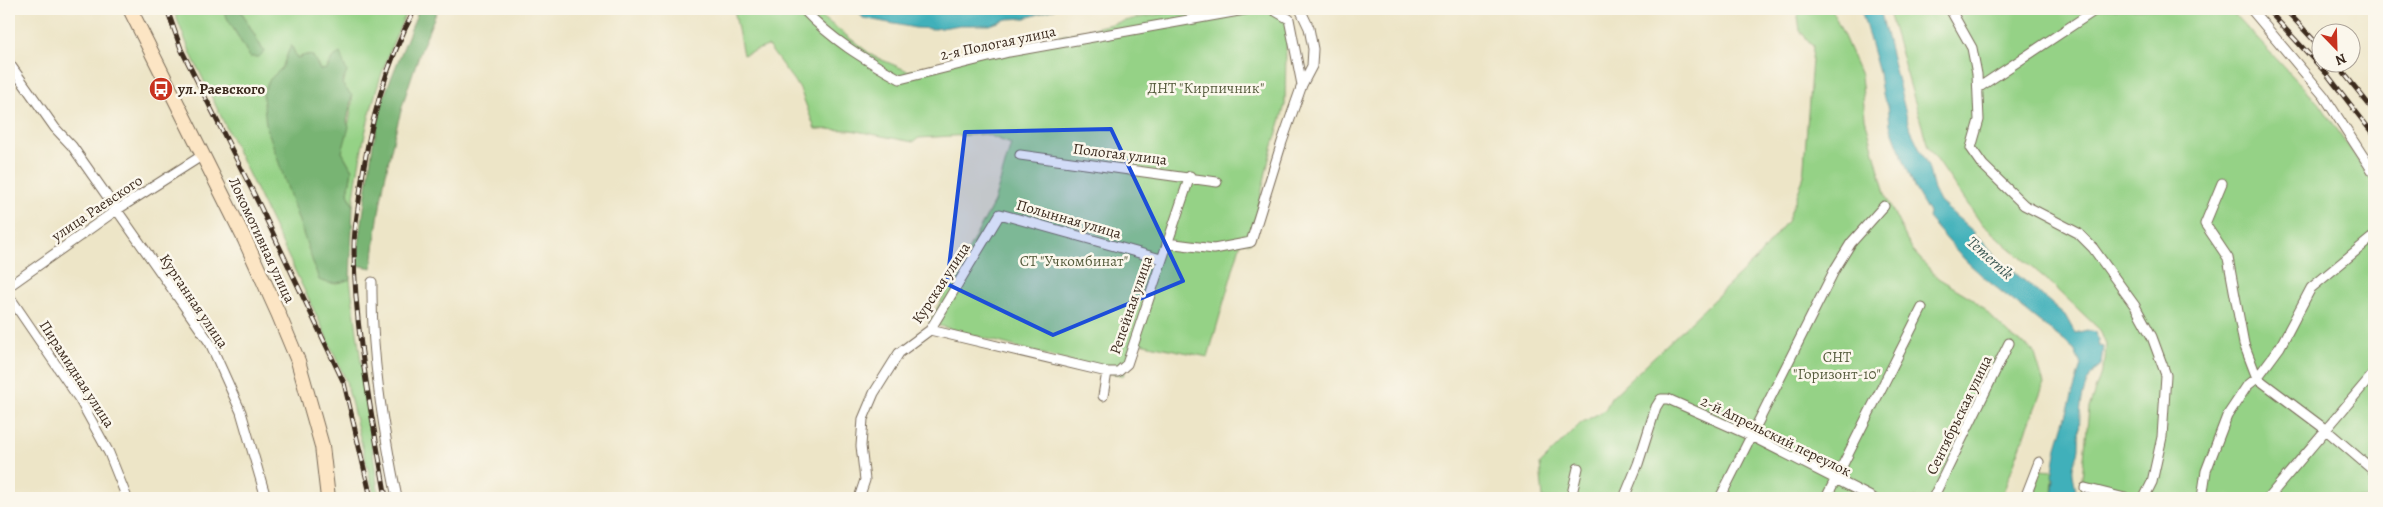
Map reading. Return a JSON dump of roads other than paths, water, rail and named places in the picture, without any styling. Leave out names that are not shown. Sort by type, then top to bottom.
[{"type":"street","name":"Локомотивная улица","points":[[130,9],[245,240],[298,361],[322,446],[328,498]]},
{"type":"street","name":"2-я Пологая улица","points":[[802,9],[824,31],[860,57],[900,79],[1009,52],[1250,9]]},
{"type":"street","points":[[1272,9],[1289,19],[1302,85]]},
{"type":"street","points":[[1167,244],[1214,249],[1251,242],[1282,142],[1302,85],[1312,66],[1313,49],[1309,28],[1300,9]]},
{"type":"street","points":[[1950,9],[1972,48],[1978,88],[1979,120],[1971,148],[1983,165],[2024,205],[2078,233],[2093,248],[2135,306],[2152,337],[2166,375],[2162,437],[2152,482],[2144,498]]},
{"type":"street","points":[[1978,88],[2097,9]]},
{"type":"street","points":[[2250,9],[2324,96],[2374,173]]},
{"type":"street","name":"Курганная улица","points":[[9,64],[12,77],[72,146],[115,211],[210,343],[241,412],[266,498]]},
{"type":"street","name":"улица Раевского","points":[[9,286],[115,211],[203,155]]},
{"type":"street","name":"Пологая улица","points":[[1020,155],[1190,176],[1217,182]]},
{"type":"street","name":"Репейная улица","points":[[930,330],[1107,372],[1118,372],[1126,364],[1190,176]]},
{"type":"street","points":[[2222,183],[2205,224],[2228,258],[2244,344],[2257,378],[2325,429],[2374,471]]},
{"type":"street","points":[[1720,498],[1835,269],[1851,243],[1884,206]]},
{"type":"street","name":"Полынная улица","points":[[1000,214],[1161,259]]},
{"type":"street","name":"Курская улица","points":[[859,498],[865,480],[861,446],[863,419],[870,402],[899,353],[930,330],[1000,214]]},
{"type":"street","points":[[2202,498],[2206,471],[2227,416],[2248,386],[2257,378],[2280,347],[2311,288],[2374,236]]},
{"type":"street","points":[[372,282],[372,312],[379,382],[398,498]]},
{"type":"street","name":"Пирамидная улица","points":[[9,296],[80,400],[109,453],[127,498]]},
{"type":"street","points":[[1826,498],[1922,308]]},
{"type":"street","name":"Сентябрьская улица","points":[[1932,498],[2009,343]]},
{"type":"street","points":[[1103,396],[1107,372]]},
{"type":"street","points":[[2268,498],[2374,373]]},
{"type":"street","name":"2-й Апрельский переулок","points":[[1624,498],[1638,464],[1656,407],[1661,399],[1668,399],[1751,436],[1873,498]]},
{"type":"street","points":[[2025,498],[2039,462]]},
{"type":"street","points":[[1571,498],[1578,468]]},
{"type":"street","points":[[2085,488],[2125,498]]},
{"type":"water","points":[[856,9],[1055,9],[1026,18],[1007,19],[990,25],[960,25],[935,29],[915,28],[863,18]]},
{"type":"water","name":"Temernik","points":[[1861,9],[1880,9],[1909,126],[1928,166],[1934,190],[1940,202],[1975,233],[1972,236],[1973,239],[1978,237],[2001,264],[2013,271],[2065,315],[2075,333],[2087,330],[2096,332],[2099,346],[2103,347],[2101,365],[2093,372],[2088,381],[2081,403],[2079,451],[2073,467],[2076,494],[2071,498],[2052,498],[2054,479],[2052,476],[2057,447],[2081,365],[2074,349],[1988,281],[1966,261],[1928,218],[1929,213],[1915,189],[1890,125],[1888,105],[1882,95],[1879,73]]},
{"type":"railway","points":[[167,9],[181,49],[260,206],[344,383],[371,498]]},
{"type":"railway","points":[[386,498],[360,341],[354,240],[362,176],[378,102],[394,54],[415,9]]},
{"type":"railway","points":[[2267,9],[2326,73],[2374,135]]},
{"type":"railway","points":[[2285,9],[2310,36]]},
{"type":"railway","points":[[2343,72],[2374,111]]},
{"type":"place","name":"ул. Раевского","points":[[161,89]]},
{"type":"park label","name":"ДНТ \"Кирпичник\"","points":[[1206,88]]},
{"type":"park label","name":"СТ \"Учкомбинат\"","points":[[1074,261]]},
{"type":"park label","name":"СНТ \"Горизонт-10\"","points":[[1837,366]]}]
